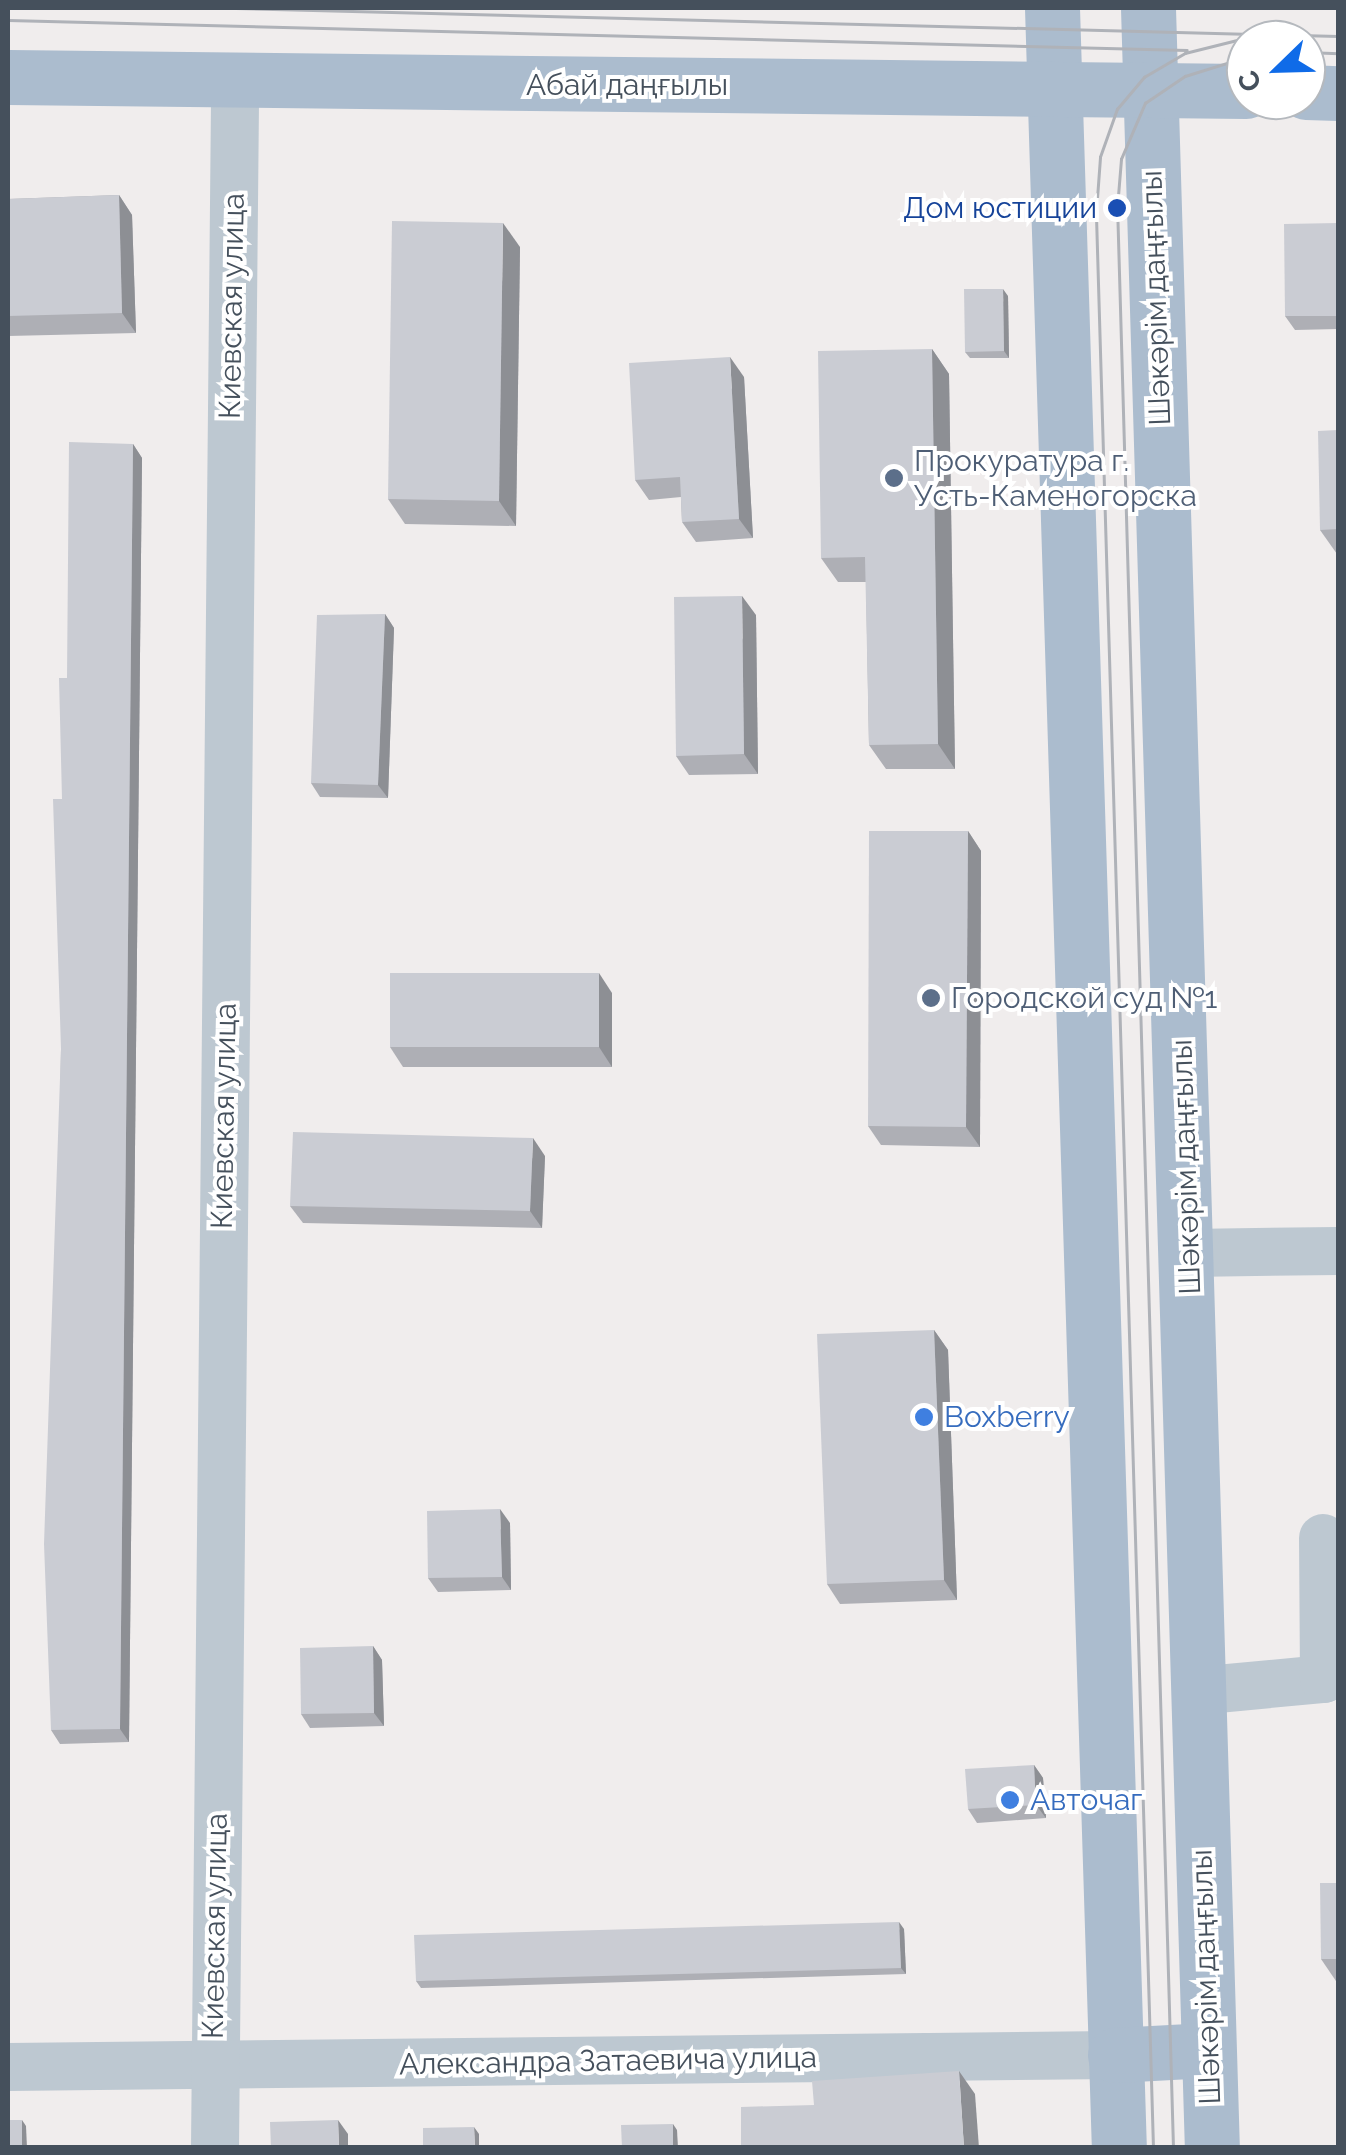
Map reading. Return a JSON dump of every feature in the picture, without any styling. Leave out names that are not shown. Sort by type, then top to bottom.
[{"type":"main road","points":[[1052,8],[1119,2148]]},
{"type":"main road","name":"Шәкәрім даңғылы","points":[[1148,8],[1154,89],[1189,1253],[1196,1691],[1212,2148]]},
{"type":"main road","name":"Абай даңғылы","points":[[8,77],[235,84],[1226,91]]},
{"type":"main road","name":"Александра Затаевича улица","points":[[1116,2054],[1208,2050]]},
{"type":"street","name":"Киевская улица","points":[[215,2148],[235,84]]},
{"type":"street","points":[[1189,1253],[1338,1251]]},
{"type":"street","points":[[1196,1691],[1324,1678],[1323,1538]]},
{"type":"street","name":"Александра Затаевича улица","points":[[8,2067],[1116,2054]]},
{"type":"building","points":[[119,195],[122,313],[8,316],[8,199]]},
{"type":"building","points":[[392,221],[503,223],[499,501],[388,499]]},
{"type":"building","points":[[1338,223],[1338,316],[1285,316],[1284,224]]},
{"type":"building","points":[[964,289],[1003,289],[1004,351],[965,352]]},
{"type":"building","name":"Прокуратура г. Усть-Каменогорска","points":[[932,349],[938,744],[869,745],[865,557],[821,558],[818,351]]},
{"type":"building","points":[[730,357],[739,519],[682,522],[680,477],[635,480],[629,363]]},
{"type":"building","points":[[1338,430],[1338,529],[1320,530],[1318,431]]},
{"type":"building","points":[[69,442],[133,444],[120,1729],[51,1730],[44,1544],[61,1049],[53,799],[62,799],[59,678],[67,678]]},
{"type":"building","points":[[742,596],[744,754],[676,756],[674,597]]},
{"type":"building","points":[[385,614],[378,785],[311,783],[317,615]]},
{"type":"building","name":"Городской суд №1","points":[[869,831],[968,831],[966,1127],[868,1126]]},
{"type":"building","points":[[390,973],[599,973],[599,1047],[390,1047]]},
{"type":"building","points":[[293,1132],[533,1138],[530,1211],[290,1206]]},
{"type":"building","points":[[934,1330],[944,1580],[827,1584],[817,1334]]},
{"type":"building","points":[[500,1509],[502,1577],[428,1578],[427,1511]]},
{"type":"building","points":[[373,1646],[374,1713],[301,1714],[300,1648]]},
{"type":"building","points":[[1034,1765],[1036,1805],[968,1809],[965,1769]]},
{"type":"building","points":[[1320,1883],[1338,1883],[1338,1959],[1321,1959]]},
{"type":"building","points":[[899,1922],[901,1968],[416,1981],[414,1935]]},
{"type":"building","points":[[959,2071],[964,2148],[741,2148],[741,2107],[814,2105],[812,2081]]},
{"type":"building","points":[[8,2120],[22,2120],[22,2148],[8,2148]]},
{"type":"building","points":[[338,2120],[339,2148],[271,2148],[270,2122]]},
{"type":"building","points":[[673,2124],[673,2148],[622,2148],[621,2125]]},
{"type":"building","points":[[474,2127],[475,2148],[423,2148],[423,2128]]},
{"type":"tram line","points":[[236,8],[1338,36]]},
{"type":"tram line","points":[[8,20],[1187,50]]},
{"type":"tram line","points":[[1153,2148],[1096,212],[1100,157],[1117,109],[1144,77],[1185,53],[1226,43]]},
{"type":"tram line","points":[[1326,53],[1338,53]]},
{"type":"tram line","points":[[1173,2148],[1117,208],[1121,159],[1145,103],[1185,76],[1226,63]]},
{"type":"place","name":"Дом юстиции","points":[[1117,208]]},
{"type":"place","name":"Прокуратура г. Усть-Каменогорска","points":[[894,478]]},
{"type":"place","name":"Городской суд №1","points":[[931,998]]},
{"type":"place","name":"Boxberry","points":[[924,1417]]},
{"type":"place","name":"Авточаг","points":[[1010,1800]]}]
